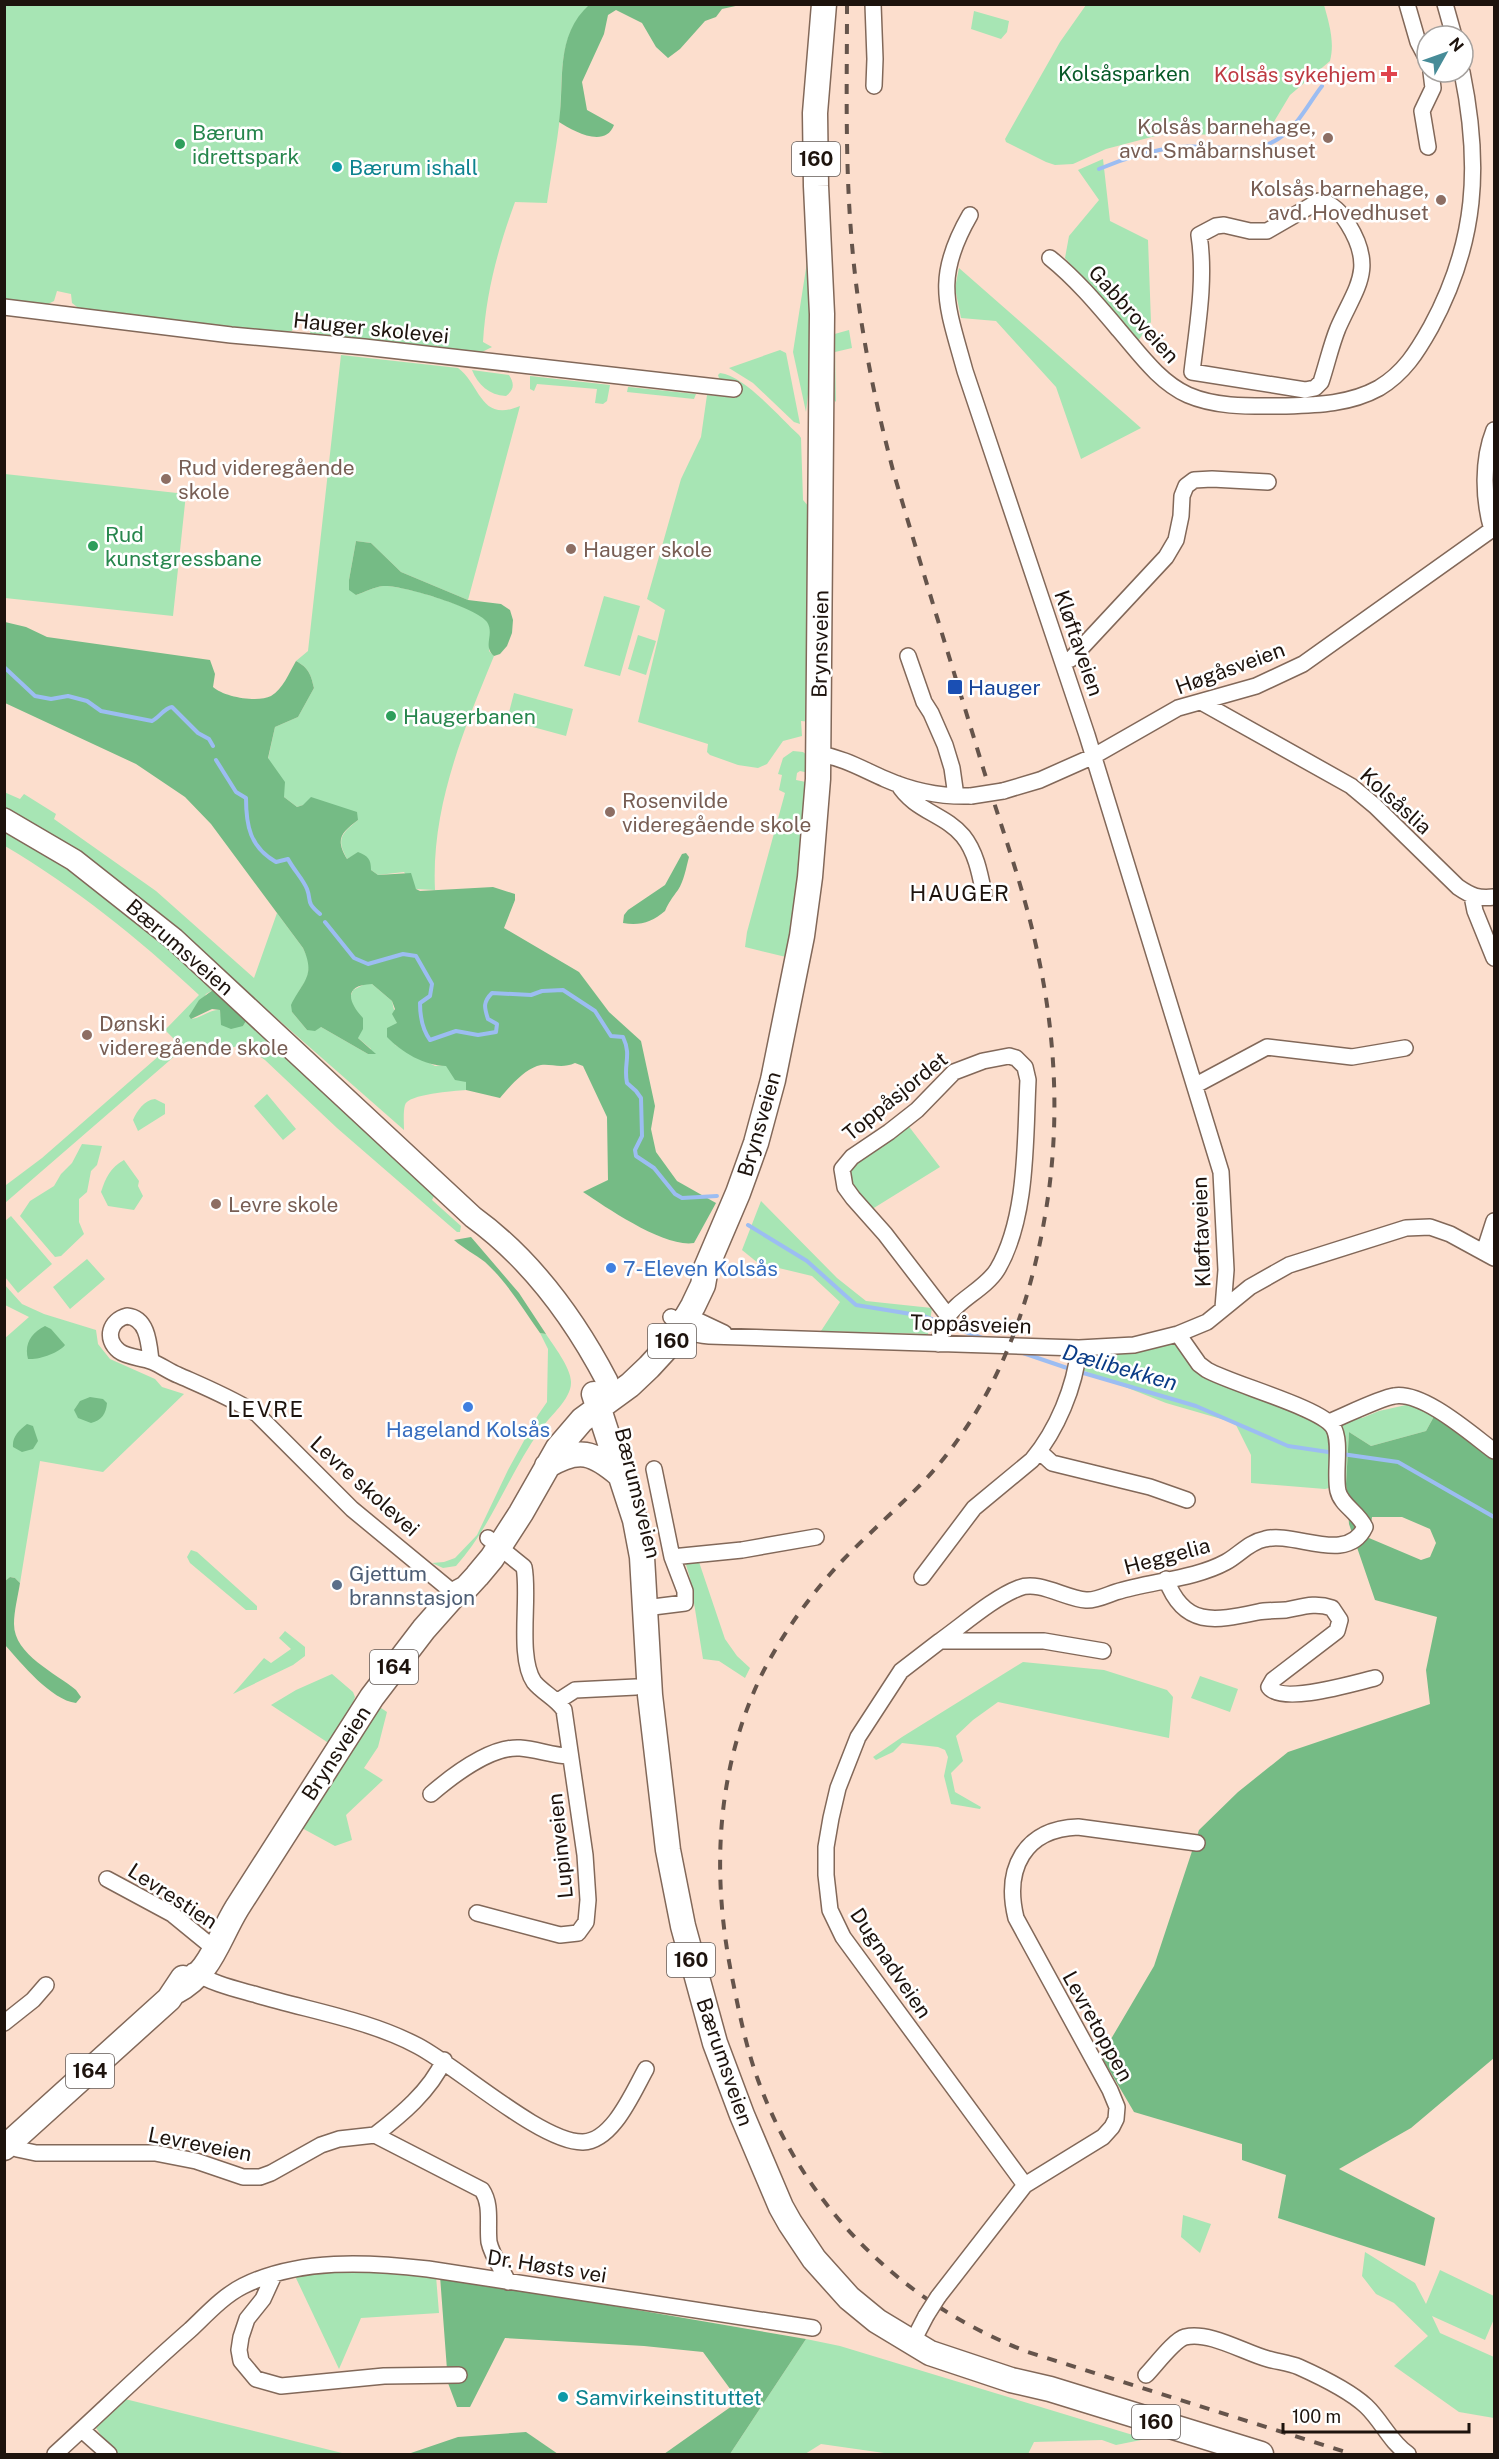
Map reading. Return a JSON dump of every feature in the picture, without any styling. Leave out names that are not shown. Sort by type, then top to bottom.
[{"type":"main road","name":"Brynsveien","points":[[7,2145],[175,1992],[182,1979],[195,1972],[372,1697],[408,1648],[455,1594],[460,1581],[494,1542],[570,1433],[621,1374],[646,1352],[663,1332],[680,1320],[695,1280],[706,1268],[738,1193],[756,1143],[780,1048],[802,936],[809,886],[819,753],[822,314],[815,114],[824,4]]},
{"type":"main road","name":"Bærumsveien","points":[[4,819],[74,860],[174,939],[473,1218],[547,1306],[603,1394],[635,1466],[657,1570],[652,1608]]},
{"type":"main road","name":"Brynsveien","points":[[494,1542],[546,1438],[579,1402],[603,1394]]},
{"type":"main road","name":"Bærumsveien","points":[[603,1394],[620,1475],[635,1520],[652,1608],[659,1656],[655,1725],[668,1850],[693,1969],[724,2069],[786,2215],[829,2276],[864,2311],[919,2329],[962,2364],[1262,2454]]},
{"type":"main road","points":[[547,1466],[560,1458],[580,1453],[601,1460],[620,1475]]},
{"type":"street","points":[[873,4],[874,86]]},
{"type":"street","points":[[1407,4],[1415,32]]},
{"type":"street","points":[[1445,4],[1451,24]]},
{"type":"street","points":[[1428,147],[1422,111],[1433,88],[1432,84]]},
{"type":"street","name":"Gabbroveien","points":[[1050,258],[1088,294],[1150,366],[1176,389],[1187,394],[1205,401],[1232,405],[1323,404],[1346,401],[1378,389],[1406,366],[1416,353],[1438,313],[1456,271],[1464,243],[1474,187],[1472,126],[1464,84]]},
{"type":"street","points":[[1187,394],[1192,372],[1200,296],[1199,235],[1216,226],[1224,225],[1250,231],[1267,231],[1319,201],[1327,202],[1335,208],[1354,237],[1363,271],[1361,283],[1339,327],[1320,382],[1315,388],[1305,390],[1192,372]]},
{"type":"street","name":"Kløftaveien","points":[[970,215],[955,243],[948,263],[945,287],[948,310],[965,371],[1094,756],[1196,1085],[1222,1180],[1226,1270],[1223,1308]]},
{"type":"street","name":"Hauger skolevei","points":[[4,307],[231,335],[364,347],[734,389]]},
{"type":"street","points":[[1493,529],[1488,518],[1486,475],[1490,441],[1494,430]]},
{"type":"street","points":[[1063,662],[1071,659],[1166,557],[1176,540],[1182,496],[1186,486],[1194,480],[1212,479],[1268,482]]},
{"type":"street","name":"Høgåsveien","points":[[819,753],[843,759],[898,784],[927,793],[971,796],[1003,791],[1040,780],[1094,756],[1168,713],[1256,686],[1302,664],[1493,529]]},
{"type":"street","points":[[908,656],[924,702],[945,745],[952,768],[956,796]]},
{"type":"street","name":"Kolsåslia","points":[[1201,702],[1351,786],[1375,806],[1446,877],[1472,896]]},
{"type":"street","name":"Høgåsveien","points":[[898,784],[905,797],[963,836],[977,864],[984,894]]},
{"type":"street","points":[[1494,897],[1472,896],[1475,911],[1494,958]]},
{"type":"street","points":[[1196,1085],[1267,1047],[1352,1057],[1404,1048]]},
{"type":"street","name":"Toppåsjordet","points":[[938,1344],[948,1316],[990,1279],[1005,1252],[1013,1227],[1019,1203],[1022,1175],[1028,1080],[1025,1067],[1016,1058],[1003,1057],[954,1072],[917,1110],[852,1157],[843,1169],[846,1187],[948,1316]]},
{"type":"street","points":[[1489,1255],[1494,1221]]},
{"type":"street","name":"Toppåsveien","points":[[680,1320],[698,1335],[1079,1348],[1134,1345],[1178,1334],[1207,1322],[1250,1287],[1289,1265],[1406,1228],[1430,1227],[1450,1234],[1489,1255]]},
{"type":"street","points":[[1178,1334],[1199,1364],[1207,1370],[1294,1404],[1332,1426],[1393,1396],[1407,1396],[1420,1400],[1494,1450]]},
{"type":"street","points":[[922,1577],[974,1508],[1040,1451],[1072,1384],[1079,1348]]},
{"type":"street","name":"Levre skolevei","points":[[151,1361],[240,1403],[257,1414],[352,1509],[455,1594]]},
{"type":"street","name":"Heggelia","points":[[940,1641],[990,1605],[1019,1588],[1035,1587],[1086,1600],[1210,1569],[1227,1562],[1251,1544],[1265,1538],[1283,1537],[1316,1544],[1342,1545],[1355,1541],[1365,1527],[1355,1511],[1345,1504],[1338,1489],[1332,1426]]},
{"type":"street","points":[[1040,1451],[1052,1463],[1150,1487],[1187,1500]]},
{"type":"street","name":"Bærumsveien","points":[[652,1608],[685,1603],[685,1591],[672,1557],[654,1469]]},
{"type":"street","name":"Bærumsveien","points":[[672,1557],[742,1550],[816,1537]]},
{"type":"street","points":[[494,1542],[524,1567],[525,1634],[528,1665],[534,1681],[558,1701],[575,1690],[636,1687]]},
{"type":"street","points":[[1166,1579],[1180,1606],[1198,1617],[1226,1619],[1312,1604],[1332,1608],[1340,1620],[1337,1631],[1273,1680],[1269,1687],[1277,1694],[1288,1695],[1332,1688],[1375,1678]]},
{"type":"street","points":[[940,1641],[1044,1641],[1103,1651]]},
{"type":"street","name":"Dugnadveien","points":[[940,1641],[901,1671],[870,1716],[851,1754],[838,1788],[826,1846],[826,1875],[830,1910],[843,1936],[1025,2185]]},
{"type":"street","name":"Lupinveien","points":[[477,1913],[560,1935],[578,1933],[586,1922],[588,1900],[585,1855],[564,1710],[558,1701]]},
{"type":"street","points":[[431,1794],[491,1754],[504,1749],[521,1748],[554,1756],[570,1756]]},
{"type":"street","name":"Levretoppen","points":[[919,2329],[938,2297],[1025,2185],[1103,2137],[1116,2119],[1117,2107],[1110,2090],[1016,1918],[1011,1899],[1012,1881],[1022,1853],[1030,1844],[1045,1834],[1061,1828],[1078,1827],[1197,1843]]},
{"type":"street","name":"Levrestien","points":[[107,1879],[163,1909],[213,1947]]},
{"type":"street","points":[[195,1972],[231,1988],[365,2025],[417,2045],[444,2060],[503,2104],[544,2129],[583,2142],[597,2139],[610,2130],[646,2069]]},
{"type":"street","points":[[4,2023],[33,2000],[46,1985]]},
{"type":"street","points":[[444,2060],[435,2076],[413,2103],[375,2135],[482,2190],[488,2206],[489,2242],[508,2282]]},
{"type":"street","name":"Levreveien","points":[[7,2145],[36,2153],[155,2153],[196,2161],[243,2177],[260,2177],[272,2173],[321,2145],[339,2139],[375,2135]]},
{"type":"street","name":"Dr. Høsts vei","points":[[55,2454],[83,2431],[219,2303],[242,2286],[274,2275],[318,2266],[378,2263],[813,2328]]},
{"type":"street","points":[[274,2275],[263,2299],[247,2319],[241,2337],[239,2350],[241,2361],[256,2379],[280,2386],[384,2376],[459,2375]]},
{"type":"street","points":[[1146,2375],[1184,2337],[1200,2337],[1228,2344],[1266,2359],[1298,2366],[1355,2398],[1367,2406],[1398,2448],[1408,2454]]},
{"type":"street","points":[[83,2431],[109,2454]]},
{"type":"green space","points":[[590,4],[740,5],[722,9],[716,17],[705,21],[680,49],[668,58],[656,47],[642,23],[616,10],[608,15],[604,34],[582,82],[587,110],[614,125],[604,136],[596,137],[572,130],[559,122],[566,45],[571,30]]},
{"type":"green space","points":[[5,5],[590,5],[579,16],[567,43],[562,71],[559,127],[547,203],[515,202],[503,236],[490,288],[483,342],[492,347],[478,354],[310,335],[311,317],[298,316],[292,331],[282,333],[81,310],[72,303],[71,294],[57,291],[54,301],[44,306],[5,302]]},
{"type":"green space","name":"Kolsåsparken","points":[[1086,5],[1324,5],[1332,40],[1330,61],[1290,95],[1272,125],[1262,131],[1242,135],[1163,134],[1106,149],[1073,164],[1055,165],[1006,142],[1005,139],[1060,42]]},
{"type":"green space","points":[[974,11],[1009,21],[1007,32],[1001,39],[971,29]]},
{"type":"green space","points":[[806,86],[811,368],[806,412],[793,352],[807,262]]},
{"type":"green space","points":[[1103,159],[1110,221],[1148,240],[1151,322],[1138,341],[1065,258],[1069,236],[1099,200],[1078,170]]},
{"type":"green space","points":[[959,268],[1141,428],[1081,459],[1056,387],[996,321],[961,318],[955,288]]},
{"type":"green space","points":[[849,330],[852,348],[835,352],[836,402],[833,399],[831,335]]},
{"type":"green space","points":[[780,350],[786,353],[800,424],[794,422],[753,383],[729,368]]},
{"type":"green space","points":[[341,355],[458,368],[489,406],[497,410],[507,410],[520,406],[468,600],[401,572],[371,543],[356,541],[349,580],[356,595],[383,586],[405,589],[467,608],[486,619],[490,626],[489,651],[494,656],[451,770],[438,829],[435,890],[416,889],[404,872],[378,875],[371,870],[358,853],[347,859],[341,842],[342,837],[358,820],[303,805],[297,807],[284,797],[268,759],[275,727],[298,717],[314,688],[309,672],[296,661],[308,651]]},
{"type":"green space","points":[[472,370],[509,375],[513,383],[512,388],[506,396],[494,394],[481,385]]},
{"type":"green space","points":[[720,373],[730,376],[751,389],[801,438],[803,500],[810,508],[812,722],[801,721],[802,736],[783,741],[767,764],[758,768],[738,765],[710,755],[707,752],[708,744],[638,722],[665,610],[647,599],[681,479],[701,437],[707,395],[736,398],[736,384],[720,381],[718,375]]},
{"type":"green space","points":[[530,376],[610,385],[607,401],[603,404],[595,403],[597,389],[537,384],[534,391],[530,389]]},
{"type":"green space","points":[[628,387],[696,394],[694,399],[627,392]]},
{"type":"green space","name":"Rud kunstgressbane","points":[[5,474],[186,494],[173,616],[5,598]]},
{"type":"green space","points":[[356,541],[371,543],[401,572],[468,600],[501,604],[510,610],[513,620],[512,633],[507,646],[500,654],[494,656],[489,648],[490,631],[487,622],[469,610],[438,598],[392,586],[373,588],[356,595],[349,590],[349,580]]},
{"type":"green space","points":[[604,596],[640,606],[620,676],[584,666]]},
{"type":"green space","points":[[5,622],[26,627],[47,637],[210,660],[215,674],[213,687],[225,694],[241,698],[258,699],[271,696],[282,685],[296,661],[304,666],[314,688],[298,717],[275,727],[268,758],[285,782],[284,797],[297,807],[303,805],[311,797],[357,812],[358,820],[347,829],[342,837],[343,852],[347,859],[358,852],[367,857],[371,870],[378,875],[411,873],[416,889],[420,891],[493,887],[515,894],[515,900],[504,928],[579,972],[609,1012],[641,1041],[655,1106],[651,1129],[656,1152],[677,1181],[716,1203],[694,1243],[682,1243],[652,1233],[583,1192],[608,1180],[607,1117],[583,1066],[575,1063],[564,1066],[537,1066],[522,1075],[500,1098],[466,1090],[466,1082],[455,1080],[446,1066],[430,1064],[414,1057],[387,1037],[387,1028],[397,1023],[392,1014],[395,1009],[392,1001],[372,984],[356,987],[351,995],[354,1006],[363,1018],[363,1029],[358,1038],[376,1054],[368,1054],[321,1027],[315,1031],[307,1030],[292,1012],[291,1005],[308,972],[307,958],[303,948],[211,824],[185,797],[136,764],[5,703]]},
{"type":"green space","points":[[638,635],[656,641],[646,675],[628,669]]},
{"type":"green space","points":[[514,693],[573,709],[566,736],[507,720]]},
{"type":"green space","points":[[793,751],[803,752],[812,759],[809,773],[800,771],[797,773],[796,780],[811,783],[805,861],[786,957],[745,947],[747,932],[785,793],[779,790],[782,775],[778,774],[783,758]]},
{"type":"green space","points":[[4,792],[20,799],[24,794],[56,814],[54,819],[156,891],[254,978],[277,913],[303,948],[310,963],[307,979],[299,991],[292,1012],[307,1030],[321,1027],[368,1054],[371,1049],[357,1037],[350,998],[353,990],[365,984],[372,984],[392,1001],[397,1023],[395,1045],[435,1066],[446,1065],[466,1082],[466,1090],[432,1094],[408,1101],[404,1108],[404,1130],[134,893],[85,858],[5,808]]},
{"type":"green space","points":[[5,830],[115,902],[167,944],[213,990],[206,994],[191,1019],[220,1010],[221,1016],[243,1026],[246,1021],[435,1194],[432,1200],[461,1226],[460,1232],[457,1232],[337,1128],[265,1060],[243,1045],[202,1054],[184,1048],[5,1203],[4,1183],[6,1185],[42,1158],[176,1041],[165,1030],[199,995],[153,953],[106,915],[57,879],[5,846]]},
{"type":"green space","points":[[686,853],[689,857],[683,879],[665,911],[646,922],[623,923],[624,915],[628,910],[665,885],[682,854]]},
{"type":"green space","points":[[213,990],[246,1021],[243,1026],[231,1029],[221,1025],[220,1010],[212,1009],[191,1019],[189,1016],[199,1000]]},
{"type":"green space","points":[[267,1094],[296,1129],[283,1140],[254,1106]]},
{"type":"green space","points":[[155,1099],[165,1104],[165,1114],[138,1131],[133,1120],[144,1104]]},
{"type":"green space","points":[[907,1124],[940,1167],[869,1211],[845,1178],[852,1163]]},
{"type":"green space","points":[[82,1144],[102,1146],[97,1165],[91,1171],[87,1192],[79,1199],[79,1222],[84,1234],[61,1256],[55,1257],[20,1216],[30,1201],[54,1186],[61,1174],[72,1163]]},
{"type":"green space","points":[[124,1160],[139,1181],[138,1186],[143,1196],[134,1210],[108,1206],[101,1192],[109,1173]]},
{"type":"green space","points":[[761,1201],[837,1278],[866,1301],[932,1308],[928,1334],[821,1331],[840,1302],[812,1276],[758,1263],[742,1250]]},
{"type":"green space","points":[[11,1216],[52,1264],[18,1293],[5,1277],[5,1221]]},
{"type":"green space","points":[[471,1237],[519,1293],[546,1334],[540,1333],[493,1270],[454,1240]]},
{"type":"green space","points":[[87,1259],[105,1279],[70,1309],[53,1287]]},
{"type":"green space","points":[[4,1284],[22,1304],[44,1314],[96,1330],[98,1344],[110,1359],[155,1379],[162,1387],[184,1394],[103,1472],[40,1461],[20,1583],[10,1577],[5,1581],[4,1339],[29,1317],[5,1305]]},
{"type":"green space","points":[[45,1326],[51,1329],[65,1345],[48,1355],[28,1359],[27,1348],[30,1340]]},
{"type":"green space","points":[[540,1333],[546,1334],[562,1357],[571,1383],[568,1395],[541,1429],[519,1463],[469,1550],[456,1566],[443,1568],[432,1563],[455,1558],[477,1535],[508,1470],[547,1402],[548,1349]]},
{"type":"green space","points":[[1174,1343],[1197,1373],[1340,1425],[1356,1415],[1362,1418],[1379,1411],[1415,1403],[1437,1411],[1426,1431],[1371,1446],[1349,1432],[1346,1484],[1325,1489],[1251,1483],[1251,1455],[1235,1423],[1166,1403],[1082,1370],[1101,1355]]},
{"type":"green space","points":[[90,1397],[103,1399],[107,1403],[103,1416],[91,1423],[78,1418],[74,1410],[80,1401]]},
{"type":"green space","points":[[1437,1411],[1494,1453],[1494,2058],[1411,2128],[1339,2169],[1435,2218],[1425,2266],[1278,2218],[1286,2175],[1242,2160],[1242,2144],[1134,2112],[1101,2056],[1154,1966],[1199,1830],[1238,1792],[1288,1752],[1430,1704],[1426,1670],[1437,1617],[1375,1600],[1349,1524],[1346,1484],[1349,1432],[1371,1446],[1426,1431]],"holes":[[[1372,1517],[1402,1517],[1430,1529],[1436,1543],[1430,1557],[1421,1560],[1369,1538]]]},
{"type":"green space","points":[[27,1424],[33,1426],[38,1441],[33,1449],[22,1452],[13,1447],[13,1443],[17,1434]]},
{"type":"green space","points":[[191,1550],[197,1552],[257,1606],[257,1610],[246,1610],[190,1563],[187,1557]]},
{"type":"green space","points":[[684,1558],[698,1559],[725,1639],[737,1656],[750,1668],[745,1678],[719,1661],[703,1659],[690,1578]]},
{"type":"green space","points":[[10,1577],[20,1583],[14,1624],[21,1645],[28,1654],[76,1690],[81,1697],[76,1703],[66,1700],[47,1688],[5,1645],[5,1581]]},
{"type":"green space","points":[[285,1631],[305,1647],[305,1656],[293,1665],[233,1694],[264,1658],[271,1663],[291,1649],[279,1638]]},
{"type":"green space","points":[[1023,1662],[1104,1670],[1167,1690],[1173,1697],[1169,1738],[998,1702],[956,1736],[963,1761],[951,1773],[955,1792],[981,1807],[980,1809],[951,1804],[944,1776],[948,1757],[945,1750],[938,1747],[902,1743],[893,1752],[876,1760],[873,1757],[902,1737]]},
{"type":"green space","points":[[332,1674],[353,1692],[355,1697],[350,1711],[330,1744],[271,1705],[296,1690]]},
{"type":"green space","points":[[1200,1676],[1238,1689],[1230,1712],[1191,1698]]},
{"type":"green space","points":[[378,1706],[387,1712],[378,1747],[364,1768],[383,1780],[346,1815],[352,1840],[335,1846],[300,1827]]},
{"type":"green space","points":[[1183,2215],[1211,2224],[1200,2253],[1181,2237]]},
{"type":"green space","points":[[1365,2252],[1415,2283],[1426,2304],[1440,2270],[1494,2296],[1494,2319],[1485,2340],[1432,2316],[1440,2333],[1494,2357],[1494,2418],[1459,2412],[1394,2366],[1428,2336],[1394,2303],[1376,2294],[1362,2276]]},
{"type":"green space","points":[[369,2269],[436,2276],[439,2313],[361,2318],[339,2369],[295,2276]]},
{"type":"green space","points":[[440,2276],[806,2339],[730,2454],[664,2454],[739,2401],[703,2352],[644,2346],[505,2338],[470,2407],[457,2407],[448,2383]]},
{"type":"green space","points":[[806,2339],[840,2346],[1146,2439],[1116,2445],[1102,2440],[1034,2442],[1028,2454],[891,2454],[821,2444],[805,2454],[730,2454]]},
{"type":"green space","points":[[125,2399],[346,2454],[114,2454],[96,2428]]},
{"type":"green space","points":[[526,2432],[558,2454],[408,2454],[458,2437]]},
{"type":"waterway","points":[[1099,169],[1119,161],[1169,148],[1191,146],[1242,149],[1267,145],[1291,128],[1322,86]]},
{"type":"waterway","name":"Dælibekken","points":[[4,667],[35,696],[51,699],[68,696],[87,701],[101,711],[152,721],[172,707],[198,733],[209,739],[213,746]]},
{"type":"waterway","name":"Dælibekken","points":[[216,760],[236,792],[246,798],[247,818],[255,843],[260,850],[276,862],[288,859],[305,885],[311,904],[320,914]]},
{"type":"waterway","name":"Dælibekken","points":[[325,922],[354,958],[368,964],[403,954],[416,956],[432,984],[430,996],[420,1003],[422,1023],[430,1040],[456,1031],[478,1035],[496,1032],[497,1024],[488,1019],[485,1008],[487,999],[492,993],[531,995],[542,991],[563,990],[595,1011],[611,1036],[623,1037],[626,1044],[627,1083],[641,1098],[642,1136],[635,1150],[636,1156],[654,1168],[675,1194],[682,1198],[717,1196]]},
{"type":"waterway","name":"Dælibekken","points":[[748,1225],[807,1261],[856,1305],[923,1316],[940,1322]]},
{"type":"waterway","name":"Dælibekken","points":[[947,1325],[985,1339]]},
{"type":"waterway","name":"Dælibekken","points":[[1020,1352],[1073,1370]]},
{"type":"waterway","name":"Dælibekken","points":[[1080,1372],[1196,1406],[1288,1446],[1335,1453]]},
{"type":"waterway","name":"Dælibekken","points":[[1342,1454],[1398,1462],[1494,1517]]},
{"type":"railway","points":[[847,4],[849,204],[857,293],[867,354],[894,474],[1033,932],[1044,986],[1052,1050],[1053,1146],[1046,1210],[1030,1283],[1006,1354],[990,1387],[972,1419],[926,1479],[842,1561],[808,1601],[770,1659],[747,1710],[735,1747],[727,1784],[720,1861],[725,1938],[737,2003],[758,2080],[778,2126],[802,2169],[830,2209],[863,2246],[899,2278],[939,2307],[982,2332],[1028,2352],[1352,2454]]},
{"type":"place","name":"Kolsås sykehjem","points":[[1389,74]]},
{"type":"place","name":"Kolsås barnehage, avd. Småbarnshuset","points":[[1328,138]]},
{"type":"place","name":"Bærum idrettspark","points":[[180,144]]},
{"type":"place","name":"Bærum ishall","points":[[337,167]]},
{"type":"place","name":"Kolsås barnehage, avd. Hovedhuset","points":[[1441,200]]},
{"type":"place","name":"Rud videregående skole","points":[[166,479]]},
{"type":"place","name":"Rud kunstgressbane","points":[[93,546]]},
{"type":"place","name":"Hauger skole","points":[[571,549]]},
{"type":"place","name":"Hauger","points":[[955,687]]},
{"type":"place","name":"Haugerbanen","points":[[391,716]]},
{"type":"place","name":"Rosenvilde videregående skole","points":[[610,812]]},
{"type":"place","name":"Dønski videregående skole","points":[[87,1035]]},
{"type":"place","name":"Levre skole","points":[[216,1204]]},
{"type":"place","name":"7-Eleven Kolsås","points":[[611,1268]]},
{"type":"place","name":"Hageland Kolsås","points":[[468,1407]]},
{"type":"place","name":"Gjettum brannstasjon","points":[[337,1585]]},
{"type":"place","name":"Samvirkeinstituttet","points":[[563,2397]]},
{"type":"district","name":"HAUGER","points":[[960,893]]},
{"type":"district","name":"LEVRE","points":[[266,1409]]}]
